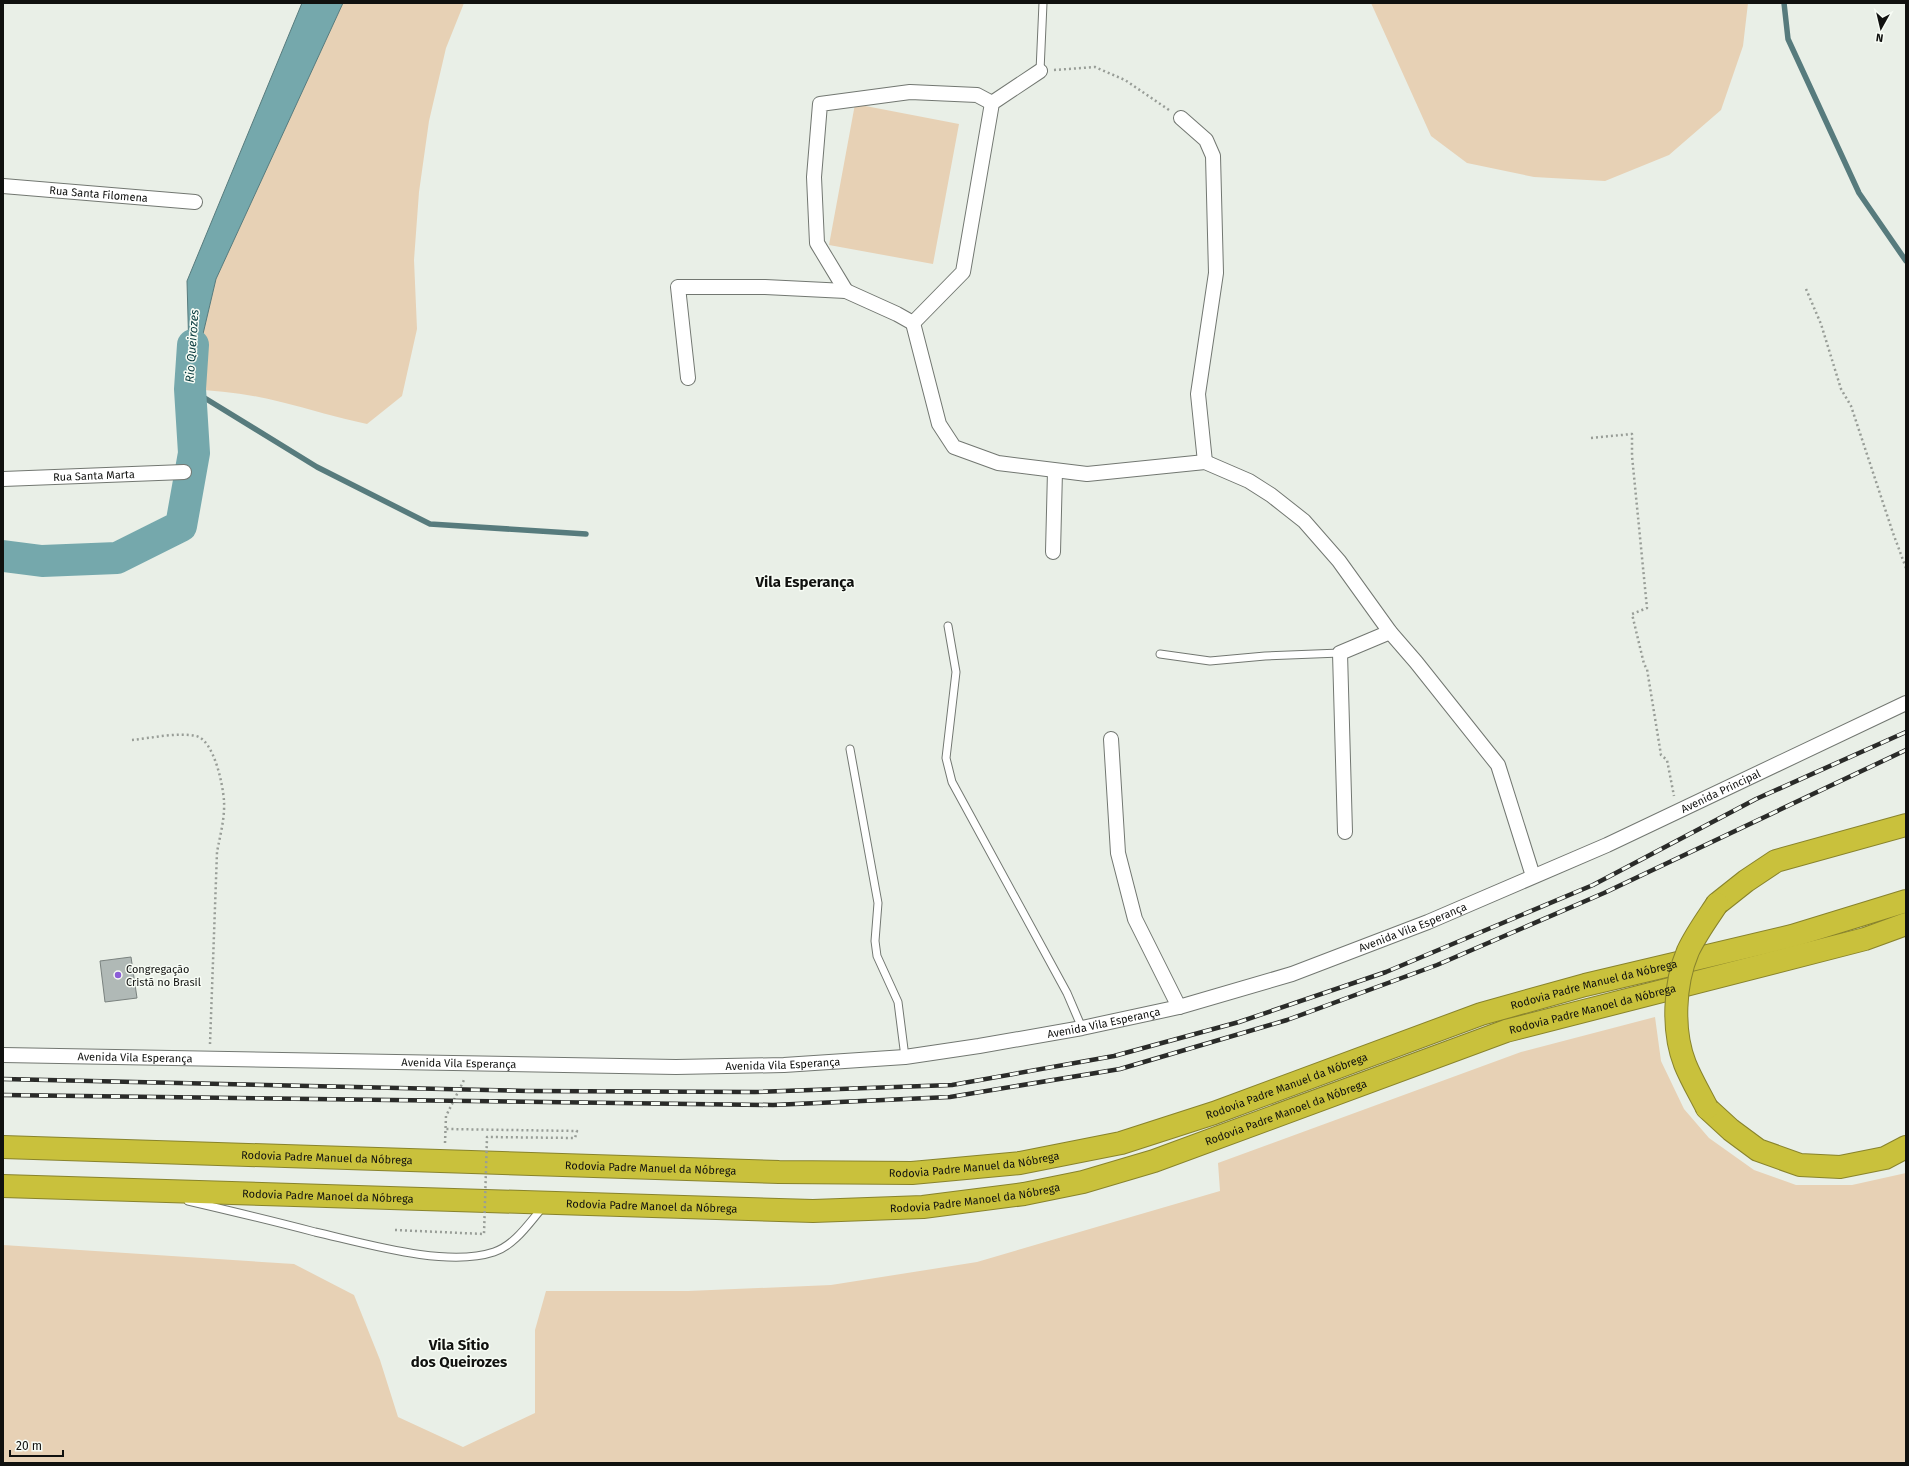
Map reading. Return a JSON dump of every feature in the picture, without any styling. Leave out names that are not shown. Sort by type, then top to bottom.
[{"type":"highway","points":[[1906,825],[1776,861],[1746,881],[1717,904],[1702,926],[1688,951],[1681,974],[1678,996],[1677,1032],[1685,1064],[1707,1108],[1731,1130],[1758,1150],[1800,1165],[1840,1167],[1885,1158],[1906,1147]]},
{"type":"highway","name":"Rodovia Padre Manuel da Nóbrega","points":[[3,1147],[771,1171],[912,1173],[1020,1163],[1121,1143],[1214,1113],[1481,1014],[1586,985],[1792,936],[1906,901]]},
{"type":"highway","name":"Rodovia Padre Manoel da Nóbrega","points":[[3,1186],[813,1211],[923,1207],[1024,1194],[1083,1182],[1154,1161],[1506,1031],[1865,939],[1906,924]]},
{"type":"highway","points":[[1865,939],[1906,930]]},
{"type":"street","points":[[913,323],[963,272],[992,103],[1040,71]]},
{"type":"street","points":[[846,291],[817,243],[814,177],[820,104],[910,92],[977,95],[992,103]]},
{"type":"street","points":[[1181,118],[1206,140],[1213,156],[1216,273],[1198,394],[1205,462]]},
{"type":"street","name":"Rua Santa Filomena","points":[[3,186],[195,202]]},
{"type":"street","points":[[688,378],[678,287],[765,287],[846,291],[897,314],[913,323],[939,424],[954,447],[998,463],[1087,474],[1205,462],[1249,481],[1271,495],[1304,521],[1339,561],[1390,632],[1416,662],[1498,765],[1534,876]]},
{"type":"street","points":[[1053,552],[1055,471]]},
{"type":"street","name":"Rua Santa Marta","points":[[3,479],[184,472]]},
{"type":"street","points":[[1345,832],[1340,653],[1390,632]]},
{"type":"street","name":"Avenida Principal","points":[[1534,876],[1607,845],[1678,812],[1906,703]]},
{"type":"street","points":[[1111,739],[1118,853],[1135,919],[1179,1007]]},
{"type":"street","name":"Avenida Vila Esperança","points":[[3,1054],[692,1066],[784,1065],[905,1057],[1082,1028],[1179,1007],[1292,974],[1428,922],[1534,876]]},
{"type":"lane","points":[[1040,71],[1042,3]]},
{"type":"lane","points":[[948,626],[956,672],[946,758],[952,782],[1067,993],[1082,1028]]},
{"type":"lane","points":[[1160,654],[1210,661],[1265,656],[1340,653]]},
{"type":"lane","points":[[850,749],[878,903],[875,941],[877,956],[898,1002],[905,1057]]},
{"type":"lane","points":[[146,1190],[358,1242],[426,1256],[466,1258],[495,1252],[516,1238],[547,1203]]},
{"type":"path","points":[[1040,71],[1095,67],[1125,80],[1181,118]]},
{"type":"path","points":[[1806,289],[1821,324],[1841,389],[1851,406],[1906,568]]},
{"type":"path","points":[[1591,438],[1632,434],[1647,608],[1632,614],[1644,664],[1648,669],[1661,754],[1667,760],[1678,812]]},
{"type":"path","points":[[132,740],[176,736],[198,736],[208,744],[216,764],[224,800],[222,823],[216,852],[209,1058]]},
{"type":"path","points":[[445,1161],[446,1116],[473,1063]]},
{"type":"path","points":[[395,1230],[484,1234],[487,1137],[575,1138],[577,1131],[446,1129]]},
{"type":"shaded area","points":[[343,3],[464,3],[446,48],[429,121],[419,192],[414,260],[417,329],[402,396],[367,424],[258,397],[190,389],[216,279]]},
{"type":"shaded area","points":[[1371,3],[1748,3],[1743,46],[1721,110],[1669,155],[1605,181],[1534,177],[1467,163],[1431,136]]},
{"type":"shaded area","points":[[855,104],[959,124],[933,264],[829,245]]},
{"type":"shaded area","points":[[1655,1017],[1661,1061],[1684,1109],[1709,1138],[1754,1170],[1796,1185],[1852,1185],[1906,1173],[1906,1463],[3,1463],[3,1245],[294,1264],[354,1295],[380,1360],[398,1417],[463,1447],[535,1413],[535,1330],[546,1291],[688,1291],[831,1285],[977,1262],[1220,1191],[1218,1163],[1521,1052]]},
{"type":"water","points":[[302,3],[343,3],[216,279],[190,389],[187,281]]},
{"type":"building","name":"Congregação Cristã no Brasil","points":[[131,957],[137,998],[105,1002],[100,961]]},
{"type":"waterway","points":[[1784,3],[1788,39],[1859,193],[1906,261]]},
{"type":"waterway","name":"Rio Queirozes","points":[[3,556],[42,561],[117,558],[181,526],[194,453],[190,389],[193,345]]},
{"type":"waterway","points":[[190,389],[317,467],[430,524],[586,534]]},
{"type":"railway","points":[[3,1079],[528,1091],[755,1092],[952,1085],[1114,1056],[1239,1022],[1386,972],[1593,885],[1756,799],[1906,732]]},
{"type":"railway","points":[[3,1095],[773,1105],[950,1097],[1120,1069],[1287,1020],[1437,965],[1604,893],[1906,750]]},
{"type":"place","name":"Congregação Cristã no Brasil","points":[[118,975]]},
{"type":"district","name":"Vila Esperança","points":[[805,582]]},
{"type":"district","name":"Vila Sítio dos Queirozes","points":[[459,1354]]}]
